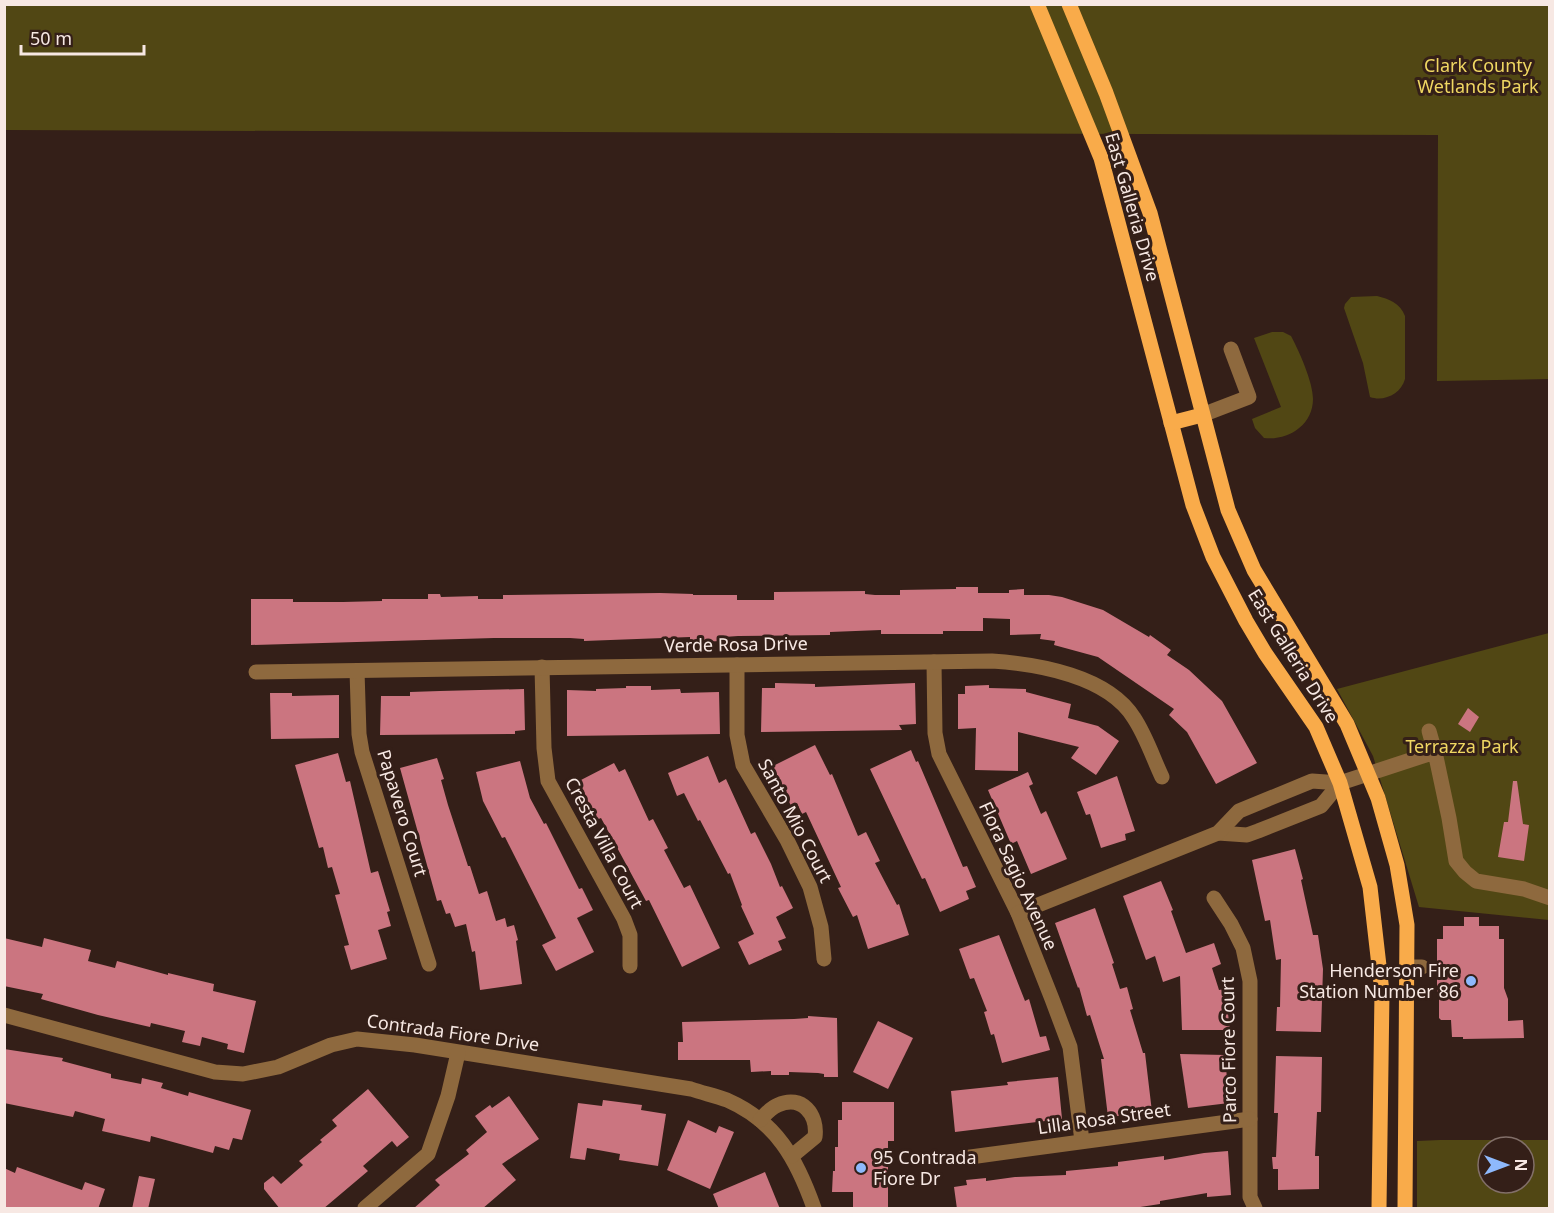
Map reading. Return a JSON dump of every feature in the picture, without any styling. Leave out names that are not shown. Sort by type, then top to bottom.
[{"type":"main road","name":"East Galleria Drive","points":[[1037,4],[1101,158],[1193,505],[1213,557],[1246,621],[1316,727],[1340,783],[1370,887],[1382,992],[1379,1209]]},
{"type":"main road","name":"East Galleria Drive","points":[[1069,4],[1106,93],[1149,213],[1228,510],[1254,570],[1347,724],[1378,798],[1397,865],[1414,967],[1405,1120],[1405,1209]]},
{"type":"main road","points":[[1171,423],[1202,415]]},
{"type":"main road","points":[[1379,967],[1414,967]]},
{"type":"main road","points":[[1380,1120],[1405,1120]]},
{"type":"street","points":[[1202,415],[1249,397],[1230,349]]},
{"type":"street","name":"Verde Rosa Drive","points":[[256,672],[992,660],[1025,663],[1055,669],[1113,696],[1134,717],[1162,777]]},
{"type":"street","name":"Flora Sagio Avenue","points":[[934,662],[935,733],[939,754],[1018,914],[1070,1047],[1082,1141]]},
{"type":"street","name":"Santo Mio Court","points":[[736,664],[736,735],[743,765],[787,840],[810,887],[821,927],[824,959]]},
{"type":"street","name":"Cresta Villa Court","points":[[542,667],[544,748],[548,781],[624,919],[630,935],[630,966]]},
{"type":"street","name":"Papavero Court","points":[[357,671],[359,734],[362,752],[429,964]]},
{"type":"street","points":[[1429,731],[1449,818],[1456,861],[1476,881],[1524,889],[1550,898]]},
{"type":"street","points":[[1018,914],[1218,833],[1239,811],[1248,806],[1312,781],[1340,783],[1435,752]]},
{"type":"street","points":[[1218,833],[1248,835],[1321,806],[1340,783]]},
{"type":"street","name":"Parco Fiore Court","points":[[1214,898],[1243,948],[1250,981],[1251,1197],[1256,1209]]},
{"type":"street","name":"Contrada Fiore Drive","points":[[4,1015],[216,1072],[243,1074],[278,1067],[331,1044],[357,1039],[415,1045],[691,1089],[726,1100],[747,1111],[779,1137],[792,1156],[814,1209]]},
{"type":"street","points":[[366,1209],[428,1154],[443,1112],[458,1053]]},
{"type":"street","points":[[760,1120],[771,1109],[787,1102],[803,1105],[811,1111],[816,1127],[814,1137],[792,1156]]},
{"type":"street","name":"Lilla Rosa Street","points":[[963,1158],[1250,1119]]},
{"type":"green space","name":"Clark County Wetlands Park","points":[[5,5],[1549,5],[1549,379],[1437,381],[1438,135],[5,130]]},
{"type":"green space","points":[[1377,296],[1394,302],[1405,316],[1405,379],[1396,393],[1381,398],[1370,397],[1363,363],[1344,308],[1351,297]]},
{"type":"green space","points":[[1272,332],[1283,332],[1291,336],[1308,376],[1313,399],[1309,416],[1298,429],[1282,437],[1264,438],[1255,428],[1252,419],[1281,407],[1254,338]]},
{"type":"green space","name":"Terrazza Park","points":[[1549,633],[1549,920],[1419,907],[1373,756],[1337,689]]},
{"type":"green space","points":[[1476,1140],[1476,1195],[1536,1195],[1536,1140],[1549,1140],[1549,1208],[1417,1208],[1417,1141]]},
{"type":"building","points":[[956,587],[978,587],[978,593],[1009,593],[1009,590],[1024,589],[1024,595],[1062,597],[1103,610],[1149,637],[1150,635],[1171,650],[1167,655],[1189,670],[1222,701],[1257,763],[1216,784],[1187,732],[1169,715],[1174,709],[1098,657],[1054,645],[1055,641],[1040,639],[1041,634],[1010,635],[1010,619],[983,618],[983,631],[943,631],[943,634],[881,634],[881,630],[830,632],[830,635],[738,636],[724,637],[724,641],[690,642],[690,637],[584,641],[584,639],[570,638],[494,638],[251,645],[251,599],[343,602],[428,599],[428,594],[440,594],[441,597],[478,596],[478,599],[503,599],[503,595],[660,593],[737,595],[737,600],[774,600],[774,592],[865,591],[865,594],[900,595],[900,590],[956,589]]},
{"type":"building","points":[[775,683],[815,684],[815,687],[915,683],[916,724],[899,725],[902,730],[761,732],[762,688],[775,688]]},
{"type":"building","points":[[989,685],[989,688],[1026,689],[1026,692],[1071,704],[1068,718],[1098,726],[1119,741],[1096,775],[1071,758],[1079,747],[1018,732],[1018,771],[975,770],[976,728],[958,729],[958,694],[965,694],[965,686]]},
{"type":"building","points":[[626,686],[651,686],[651,690],[680,689],[681,693],[719,692],[720,734],[567,736],[567,690],[596,691],[596,689],[626,688]]},
{"type":"building","points":[[524,689],[525,730],[515,731],[515,734],[380,735],[381,696],[410,696],[410,692]]},
{"type":"building","points":[[270,693],[292,693],[292,696],[339,695],[339,738],[271,739]]},
{"type":"building","points":[[1468,708],[1479,717],[1470,732],[1458,724]]},
{"type":"building","points":[[815,745],[830,775],[832,774],[858,836],[866,832],[880,861],[875,863],[897,905],[899,904],[909,935],[868,949],[857,915],[853,917],[838,888],[841,887],[806,812],[802,814],[797,803],[791,806],[773,766]]},
{"type":"building","points":[[911,750],[916,762],[918,761],[963,867],[967,866],[976,887],[966,891],[969,899],[940,912],[870,769]]},
{"type":"building","points":[[338,753],[346,782],[350,781],[371,873],[378,871],[390,911],[387,912],[391,926],[378,930],[387,959],[351,970],[344,946],[349,945],[335,895],[340,894],[332,867],[328,868],[323,847],[319,848],[295,765]]},
{"type":"building","points":[[708,756],[719,783],[726,779],[751,834],[755,832],[780,887],[782,886],[793,908],[776,917],[786,938],[778,941],[782,950],[749,965],[738,942],[754,934],[741,906],[730,873],[728,874],[684,793],[677,796],[668,773]]},
{"type":"building","points":[[437,758],[444,779],[441,780],[448,805],[479,894],[487,891],[496,921],[505,918],[507,927],[514,925],[518,940],[516,941],[522,984],[480,990],[475,951],[472,952],[466,924],[455,927],[450,913],[446,914],[441,900],[437,901],[400,768]]},
{"type":"building","points":[[520,761],[530,798],[544,824],[546,823],[579,889],[582,888],[593,910],[577,918],[594,952],[556,971],[542,945],[556,938],[505,837],[502,838],[483,801],[476,772]]},
{"type":"building","points":[[614,763],[619,772],[625,769],[649,821],[653,819],[668,848],[664,850],[684,888],[690,885],[720,948],[682,967],[649,900],[646,901],[601,818],[596,820],[579,781]]},
{"type":"building","points":[[1028,772],[1033,784],[1029,786],[1041,814],[1046,811],[1067,859],[1031,874],[1017,841],[1011,844],[988,790]]},
{"type":"building","points":[[1117,776],[1135,831],[1125,834],[1126,840],[1101,848],[1090,814],[1086,815],[1077,792]]},
{"type":"building","points":[[1513,781],[1517,781],[1523,824],[1529,825],[1524,861],[1498,857],[1504,822],[1508,822]]},
{"type":"building","points":[[1295,849],[1313,935],[1318,935],[1323,969],[1321,1032],[1276,1031],[1277,1007],[1280,1007],[1281,959],[1276,960],[1270,920],[1265,921],[1252,860]]},
{"type":"building","points":[[1161,881],[1173,910],[1171,911],[1186,953],[1214,943],[1221,964],[1212,968],[1219,990],[1225,989],[1230,1030],[1182,1030],[1180,976],[1163,982],[1155,956],[1146,960],[1123,896]]},
{"type":"building","points":[[1095,908],[1114,963],[1112,964],[1120,989],[1127,987],[1133,1009],[1130,1010],[1143,1053],[1145,1053],[1152,1112],[1108,1117],[1101,1059],[1104,1059],[1055,923]]},
{"type":"building","name":"Henderson Fire Station Number 86","points":[[1464,917],[1479,917],[1479,926],[1499,926],[1499,939],[1504,939],[1504,988],[1508,999],[1508,1021],[1523,1020],[1524,1038],[1463,1039],[1463,1037],[1452,1037],[1451,1020],[1439,1018],[1437,939],[1443,939],[1443,926],[1464,926]]},
{"type":"building","points":[[999,935],[1025,1001],[1029,999],[1040,1037],[1046,1036],[1050,1050],[1002,1063],[994,1034],[991,1035],[984,1012],[987,1011],[974,978],[970,979],[959,949]]},
{"type":"building","points":[[4,938],[42,947],[44,938],[91,950],[88,961],[115,968],[117,961],[168,975],[168,973],[214,984],[213,991],[256,1001],[244,1053],[227,1049],[228,1044],[202,1037],[200,1046],[182,1042],[185,1031],[151,1023],[150,1027],[98,1015],[41,999],[43,994],[4,986]]},
{"type":"building","points":[[808,1016],[837,1018],[838,1077],[824,1077],[824,1074],[818,1073],[789,1072],[789,1075],[771,1075],[771,1071],[751,1072],[750,1060],[678,1060],[678,1042],[683,1042],[682,1022],[794,1019],[808,1018]]},
{"type":"building","points":[[878,1021],[913,1038],[888,1089],[853,1072]]},
{"type":"building","points":[[4,1049],[63,1058],[62,1061],[111,1074],[111,1078],[141,1084],[142,1078],[163,1083],[161,1088],[188,1096],[189,1092],[251,1110],[242,1140],[233,1138],[229,1150],[215,1146],[213,1153],[151,1136],[150,1142],[102,1131],[105,1119],[75,1111],[73,1117],[4,1103]]},
{"type":"building","points":[[1180,1054],[1225,1055],[1229,1103],[1188,1108]]},
{"type":"building","points":[[1276,1056],[1322,1057],[1321,1112],[1317,1112],[1315,1156],[1319,1156],[1319,1189],[1278,1190],[1278,1169],[1273,1169],[1272,1157],[1276,1157],[1278,1113],[1274,1113]]},
{"type":"building","points":[[1058,1077],[1062,1119],[955,1132],[951,1091]]},
{"type":"building","points":[[368,1089],[409,1137],[397,1147],[392,1141],[363,1166],[368,1171],[323,1209],[280,1209],[264,1189],[264,1183],[273,1176],[281,1184],[303,1165],[299,1161],[337,1126],[332,1120]]},
{"type":"building","points":[[509,1096],[539,1139],[502,1164],[516,1180],[482,1209],[413,1209],[440,1185],[435,1180],[469,1154],[466,1150],[487,1132],[475,1116],[490,1105],[492,1108]]},
{"type":"building","points":[[603,1100],[642,1105],[641,1110],[666,1114],[658,1166],[619,1160],[620,1154],[587,1148],[585,1160],[570,1158],[578,1103],[602,1106]]},
{"type":"building","points":[[842,1102],[894,1102],[894,1141],[888,1141],[888,1209],[853,1209],[853,1192],[832,1192],[835,1147],[838,1147],[838,1120],[842,1120]]},
{"type":"building","points":[[688,1120],[716,1133],[719,1126],[734,1132],[710,1189],[667,1170]]},
{"type":"building","points":[[1228,1151],[1231,1195],[1207,1197],[1207,1193],[1127,1209],[957,1209],[954,1187],[967,1185],[966,1180],[986,1178],[986,1181],[1015,1177],[1066,1175],[1066,1171],[1118,1166],[1118,1162],[1164,1156],[1164,1160]]},
{"type":"building","points":[[17,1167],[82,1190],[85,1182],[105,1189],[98,1209],[4,1209],[4,1168],[15,1173]]},
{"type":"building","points":[[765,1172],[780,1209],[719,1209],[713,1194]]},
{"type":"building","points":[[139,1176],[155,1179],[148,1209],[132,1209]]},
{"type":"place","name":"Henderson Fire Station Number 86","points":[[1471,981]]},
{"type":"place","name":"95 Contrada Fiore Dr","points":[[861,1168]]}]
